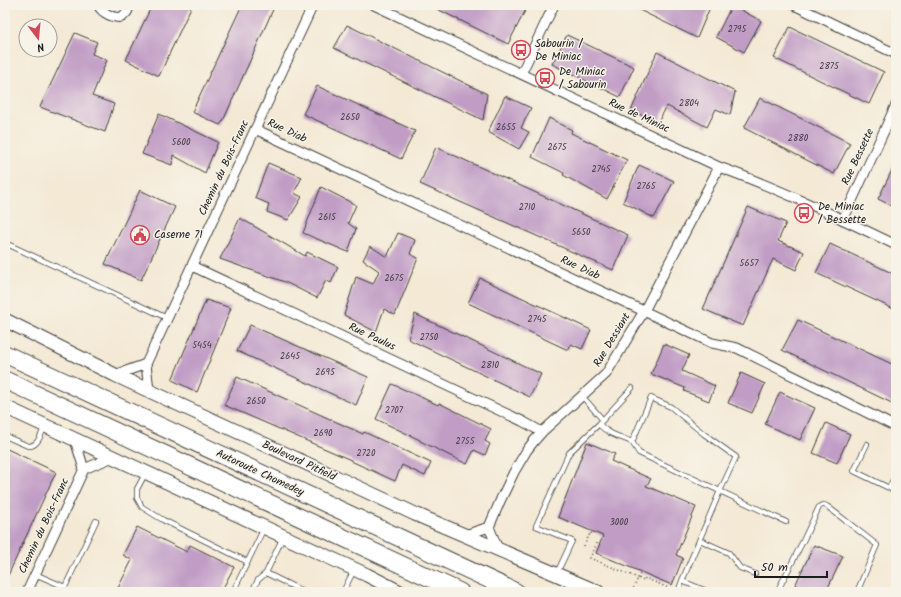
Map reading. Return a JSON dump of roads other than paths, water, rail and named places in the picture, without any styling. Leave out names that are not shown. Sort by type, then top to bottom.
[{"type":"highway","name":"Autoroute Chomedey","points":[[8,354],[516,592]]},
{"type":"highway","points":[[5,380],[460,592]]},
{"type":"main road","name":"Boulevard Pitfield","points":[[5,320],[115,375],[360,489],[598,592]]},
{"type":"main road","points":[[5,407],[400,592]]},
{"type":"street","points":[[98,5],[100,10],[117,18],[122,17],[127,12],[130,5]]},
{"type":"street","name":"Chemin du Bois-Franc","points":[[146,364],[313,5]]},
{"type":"street","name":"Rue de Miniac","points":[[374,5],[719,167],[761,183],[896,245]]},
{"type":"street","points":[[520,74],[554,5]]},
{"type":"street","points":[[794,5],[896,54]]},
{"type":"street","name":"Rue Bessette","points":[[842,220],[896,105]]},
{"type":"street","name":"Rue Diab","points":[[255,130],[712,343],[737,348],[896,426]]},
{"type":"street","name":"Rue Dessiant","points":[[489,527],[514,472],[527,450],[542,432],[606,374],[644,311],[719,167]]},
{"type":"street","name":"Rue Paulus","points":[[192,266],[522,421],[542,432]]},
{"type":"street","points":[[115,375],[146,364],[149,390]]},
{"type":"street","points":[[75,440],[84,469],[113,457]]},
{"type":"street","name":"Chemin du Bois-Franc","points":[[27,592],[84,469]]},
{"type":"street","points":[[465,535],[489,527],[498,549]]},
{"type":"lane","points":[[5,243],[167,318]]},
{"type":"lane","points":[[556,574],[572,541],[536,526],[567,456],[572,449],[603,420],[632,388]]},
{"type":"lane","points":[[582,396],[603,420]]},
{"type":"lane","points":[[632,442],[651,398],[671,407],[704,434],[736,457],[720,491],[678,592]]},
{"type":"lane","points":[[599,424],[604,430],[632,442],[639,453],[786,522]]},
{"type":"lane","points":[[5,436],[31,447],[37,443],[45,426]]},
{"type":"lane","points":[[867,444],[854,471],[896,491]]},
{"type":"lane","points":[[146,472],[137,493],[137,498],[145,510],[248,562]]},
{"type":"lane","points":[[889,488],[896,475]]},
{"type":"lane","points":[[777,592],[819,507],[822,505],[828,507],[877,545],[857,592]]},
{"type":"lane","points":[[62,592],[96,521]]},
{"type":"lane","points":[[233,592],[264,528]]},
{"type":"lane","points":[[252,592],[258,580],[266,573],[283,537]]},
{"type":"lane","points":[[700,540],[729,554],[740,568],[754,574]]},
{"type":"lane","points":[[343,592],[354,570]]},
{"type":"lane","points":[[266,573],[304,592]]},
{"type":"lane","points":[[35,574],[65,586]]},
{"type":"lane","points":[[682,581],[708,592]]},
{"type":"lane","points":[[893,592],[896,586]]},
{"type":"place","name":"Sabourin / De Miniac","points":[[521,50]]},
{"type":"place","name":"De Miniac / Sabourin","points":[[545,78]]},
{"type":"place","name":"De Miniac / Bessette","points":[[804,213]]},
{"type":"place","name":"Caserne 71","points":[[140,235]]}]
